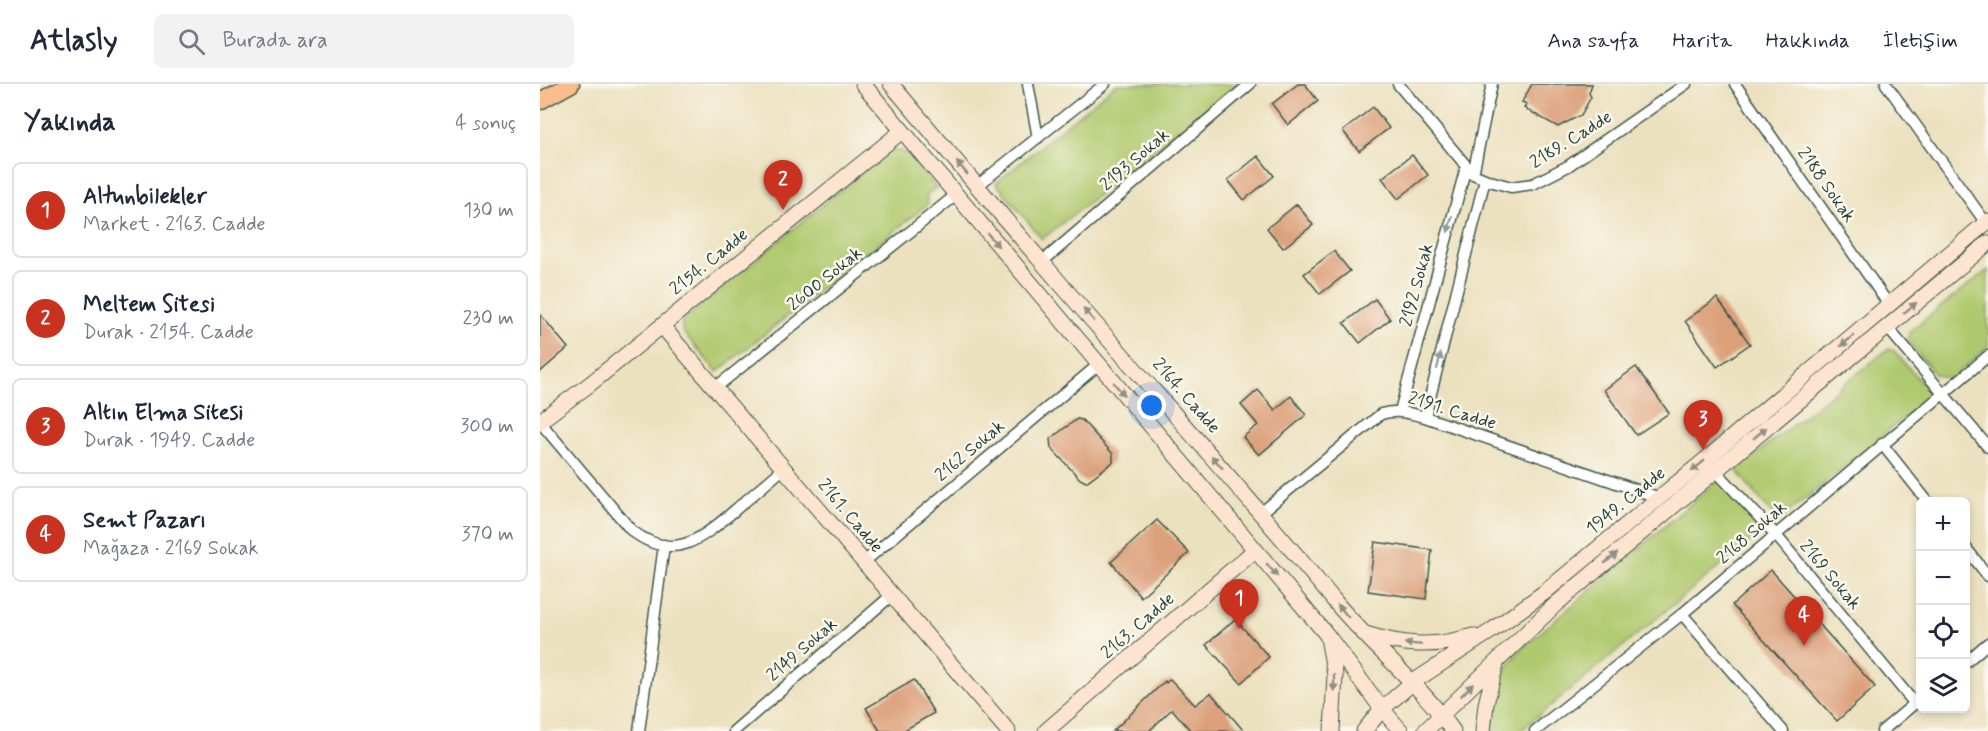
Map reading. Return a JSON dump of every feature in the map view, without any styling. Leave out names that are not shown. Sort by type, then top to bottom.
[{"type":"main road","points":[[540,101],[571,84]]},
{"type":"street","points":[[863,84],[1327,635],[1382,710],[1401,731]]},
{"type":"street","name":"2164. Cadde","points":[[891,84],[1042,262],[1262,512],[1361,633],[1413,682],[1454,731]]},
{"type":"street","points":[[1028,84],[1038,138]]},
{"type":"street","points":[[977,186],[1105,84]]},
{"type":"street","name":"2193 Sokak","points":[[1042,262],[1250,84]]},
{"type":"street","name":"2189. Cadde","points":[[1398,84],[1469,170],[1485,179],[1511,186],[1533,184],[1568,166],[1686,84]]},
{"type":"street","name":"2192 Sokak","points":[[1400,411],[1492,84]]},
{"type":"street","name":"2188 Sokak","points":[[1735,84],[1889,305]]},
{"type":"street","points":[[1886,84],[1987,222]]},
{"type":"street","name":"2154. Cadde","points":[[540,422],[902,131]]},
{"type":"street","points":[[1425,417],[1485,179]]},
{"type":"street","name":"2600 Sokak","points":[[715,388],[956,195]]},
{"type":"street","name":"1949. Cadde","points":[[1364,731],[1382,710],[1413,682],[1491,631],[1545,592],[1987,222]]},
{"type":"street","name":"1949. Cadde","points":[[1425,731],[1556,604],[1988,243]]},
{"type":"street","name":"2161. Cadde","points":[[662,326],[1008,731]]},
{"type":"street","points":[[1887,327],[1988,447]]},
{"type":"street","name":"2168 Sokak","points":[[1535,731],[1682,615],[1988,356]]},
{"type":"street","name":"2162 Sokak","points":[[864,562],[1098,365]]},
{"type":"street","name":"2191. Cadde","points":[[1262,512],[1381,414],[1400,411],[1425,417],[1660,498]]},
{"type":"street","points":[[540,422],[632,530],[646,540],[664,545],[690,543],[706,535],[784,468]]},
{"type":"street","points":[[1882,444],[1925,497]]},
{"type":"street","name":"2169 Sokak","points":[[1716,471],[1775,534],[1916,699]]},
{"type":"street","points":[[639,731],[664,545]]},
{"type":"street","name":"2163. Cadde","points":[[1046,731],[1255,550]]},
{"type":"street","points":[[1967,551],[1988,576]]},
{"type":"street","name":"2149 Sokak","points":[[734,731],[891,595]]},
{"type":"street","points":[[1682,615],[1783,731]]},
{"type":"street","points":[[1361,633],[1386,640],[1422,645],[1459,640],[1491,631]]},
{"type":"street","points":[[1327,635],[1335,675],[1332,731]]},
{"type":"street","points":[[1969,659],[1988,643]]},
{"type":"street","points":[[1483,731],[1490,682],[1497,661]]},
{"type":"street","points":[[1882,731],[1916,703]]},
{"type":"green space","points":[[1116,84],[1239,84],[1042,239],[996,183]]},
{"type":"green space","points":[[890,149],[907,153],[936,188],[926,195],[928,204],[717,372],[682,331],[682,321]]},
{"type":"green space","points":[[1988,270],[1988,347],[1950,379],[1935,374],[1907,340],[1910,331]]},
{"type":"green space","points":[[1888,349],[1894,351],[1932,395],[1778,521],[1736,470]]},
{"type":"green space","points":[[1721,478],[1758,521],[1759,534],[1520,731],[1491,731],[1493,707],[1498,688],[1505,671],[1519,651]]},
{"type":"building","points":[[1298,84],[1305,84],[1318,101],[1288,125],[1272,104]]},
{"type":"building","points":[[1532,84],[1592,84],[1589,93],[1591,97],[1581,115],[1558,127],[1524,108],[1527,104],[1522,102]]},
{"type":"building","points":[[1373,107],[1389,128],[1359,151],[1343,131]]},
{"type":"building","points":[[1412,155],[1428,175],[1398,199],[1382,178]]},
{"type":"building","points":[[1258,156],[1274,176],[1244,200],[1228,180]]},
{"type":"building","points":[[1297,204],[1313,225],[1283,248],[1267,228]]},
{"type":"building","points":[[1334,251],[1350,271],[1320,294],[1304,274]]},
{"type":"building","points":[[1717,298],[1750,344],[1717,367],[1685,321]]},
{"type":"building","points":[[1375,299],[1390,319],[1360,343],[1344,323]]},
{"type":"building","points":[[540,314],[568,348],[540,372]]},
{"type":"building","points":[[1636,367],[1669,413],[1636,435],[1604,390]]},
{"type":"building","points":[[1258,390],[1275,410],[1291,396],[1306,415],[1259,455],[1243,437],[1258,425],[1241,405]]},
{"type":"building","points":[[1077,419],[1082,420],[1113,454],[1113,462],[1086,482],[1080,479],[1051,448],[1050,439]]},
{"type":"building","points":[[1157,520],[1189,553],[1141,597],[1111,562]]},
{"type":"building","points":[[1375,542],[1432,550],[1426,599],[1368,591]]},
{"type":"building","points":[[1771,570],[1875,687],[1837,721],[1732,605]]},
{"type":"building","points":[[1235,619],[1269,657],[1241,683],[1206,645]]},
{"type":"building","points":[[1170,679],[1195,705],[1211,693],[1244,731],[1191,731],[1172,709],[1149,731],[1113,731],[1165,681],[1166,683]]},
{"type":"building","points":[[914,680],[934,713],[903,731],[880,731],[866,708]]},
{"type":"place","name":"Meltem Sitesi","points":[[783,210]]},
{"type":"place","name":"Altın Elma Sitesi","points":[[1703,450]]},
{"type":"place","name":"Altunbilekler","points":[[1239,629]]},
{"type":"place","name":"Semt Pazarı","points":[[1804,646]]}]
